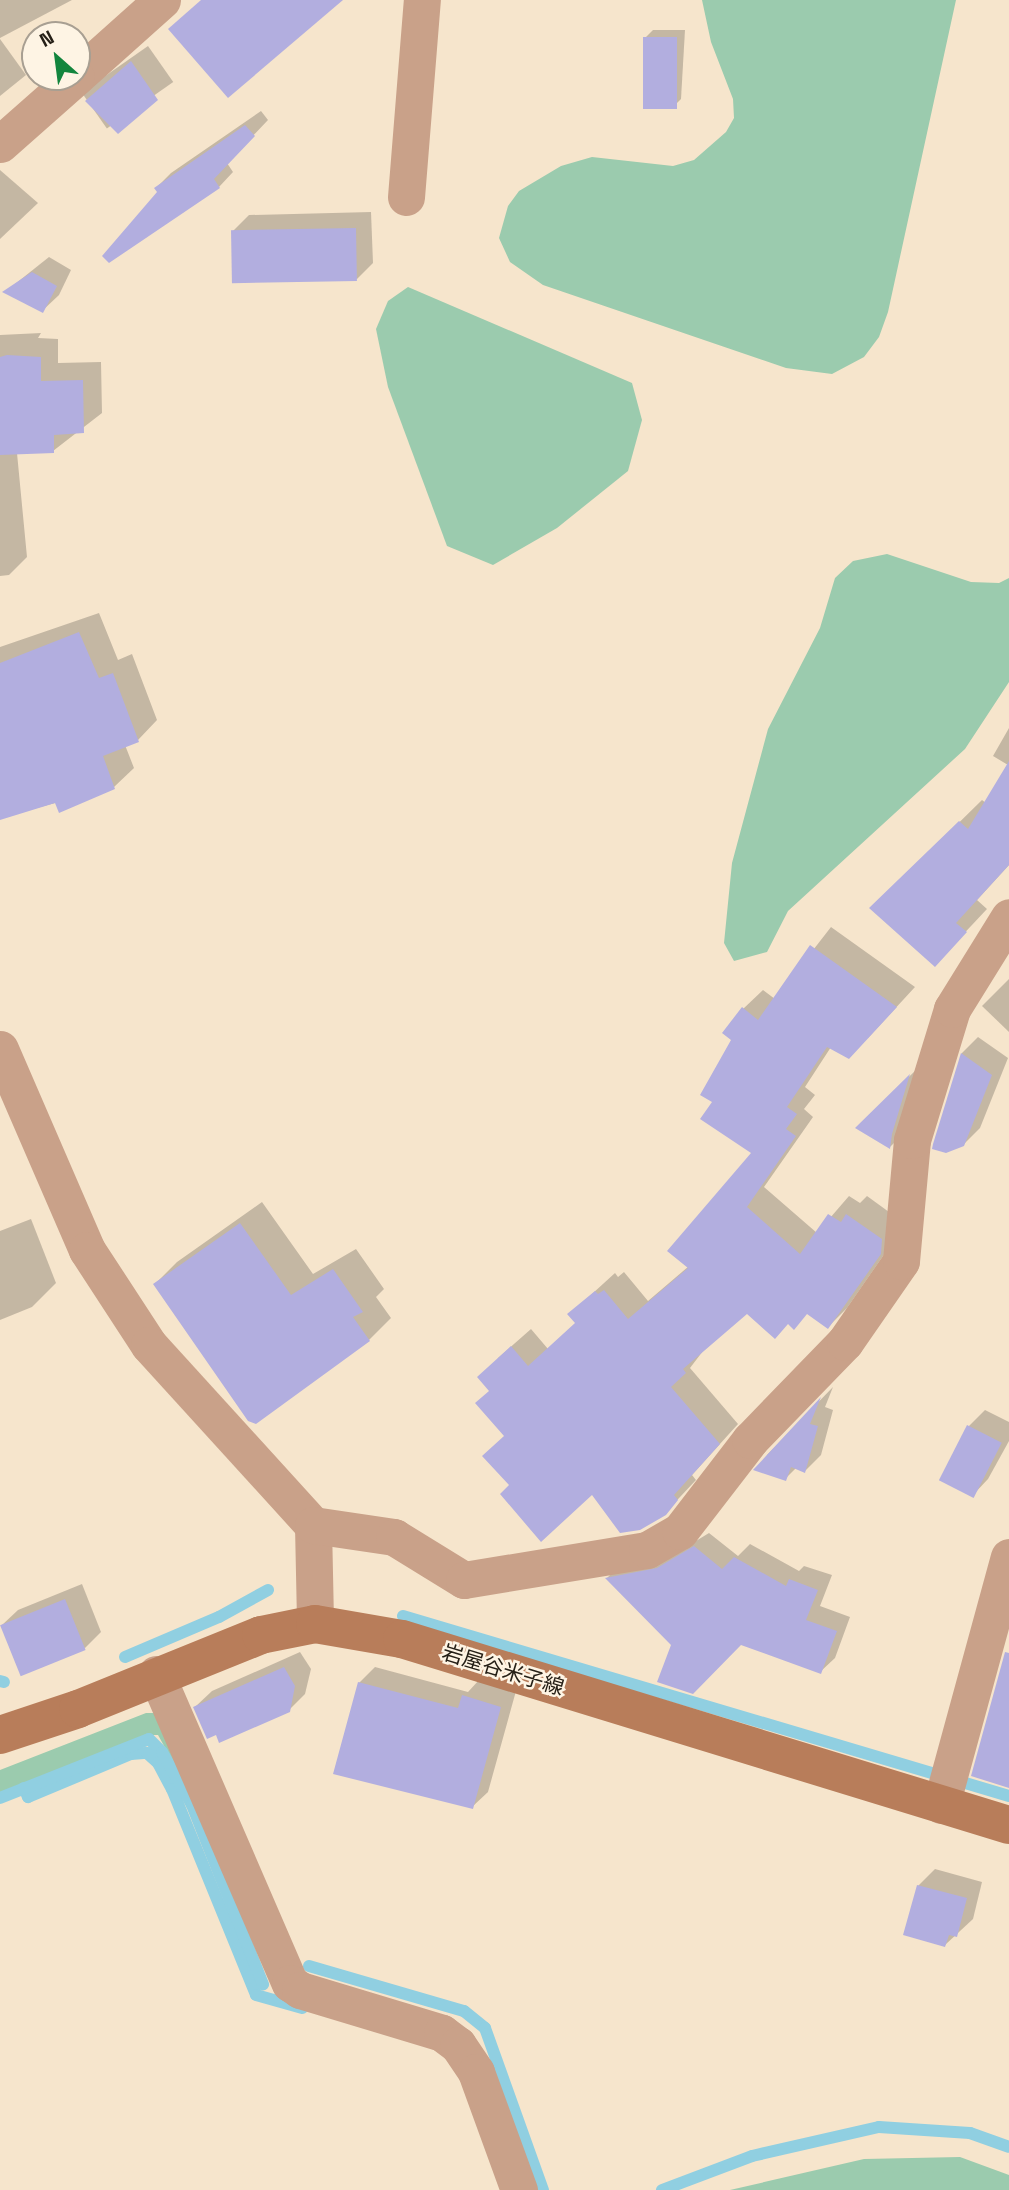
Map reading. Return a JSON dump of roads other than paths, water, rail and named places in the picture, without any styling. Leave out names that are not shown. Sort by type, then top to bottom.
[{"type":"main road","name":"岩屋谷米子線","points":[[0,1735],[78,1709],[156,1674],[261,1635],[315,1624],[402,1639],[1009,1825]]},
{"type":"street","points":[[91,63],[162,0]]},
{"type":"street","points":[[406,197],[422,0]]},
{"type":"street","points":[[0,144],[59,91]]},
{"type":"street","points":[[0,1049],[93,1261],[149,1345],[313,1525],[394,1537],[464,1580],[647,1550],[680,1531],[750,1440],[845,1342],[901,1261],[912,1140],[948,1022],[1009,917]]},
{"type":"street","points":[[313,1525],[315,1624]]},
{"type":"street","points":[[940,1805],[1009,1557]]},
{"type":"street","points":[[156,1674],[290,1983],[300,1990],[442,2033],[458,2045],[475,2072],[519,2190]]},
{"type":"waterway","points":[[125,1657],[219,1617],[268,1590]]},
{"type":"waterway","points":[[403,1616],[1009,1796]]},
{"type":"waterway","points":[[0,1681],[4,1682]]},
{"type":"waterway","points":[[0,1798],[149,1739],[162,1752],[192,1805],[263,1984]]},
{"type":"waterway","points":[[24,1788],[28,1797],[131,1754],[147,1753],[158,1763],[172,1789],[256,1995],[302,2008]]},
{"type":"waterway","points":[[309,1966],[464,2011],[485,2028],[543,2190]]},
{"type":"waterway","points":[[662,2190],[752,2156],[879,2127],[970,2133],[1009,2147]]}]
